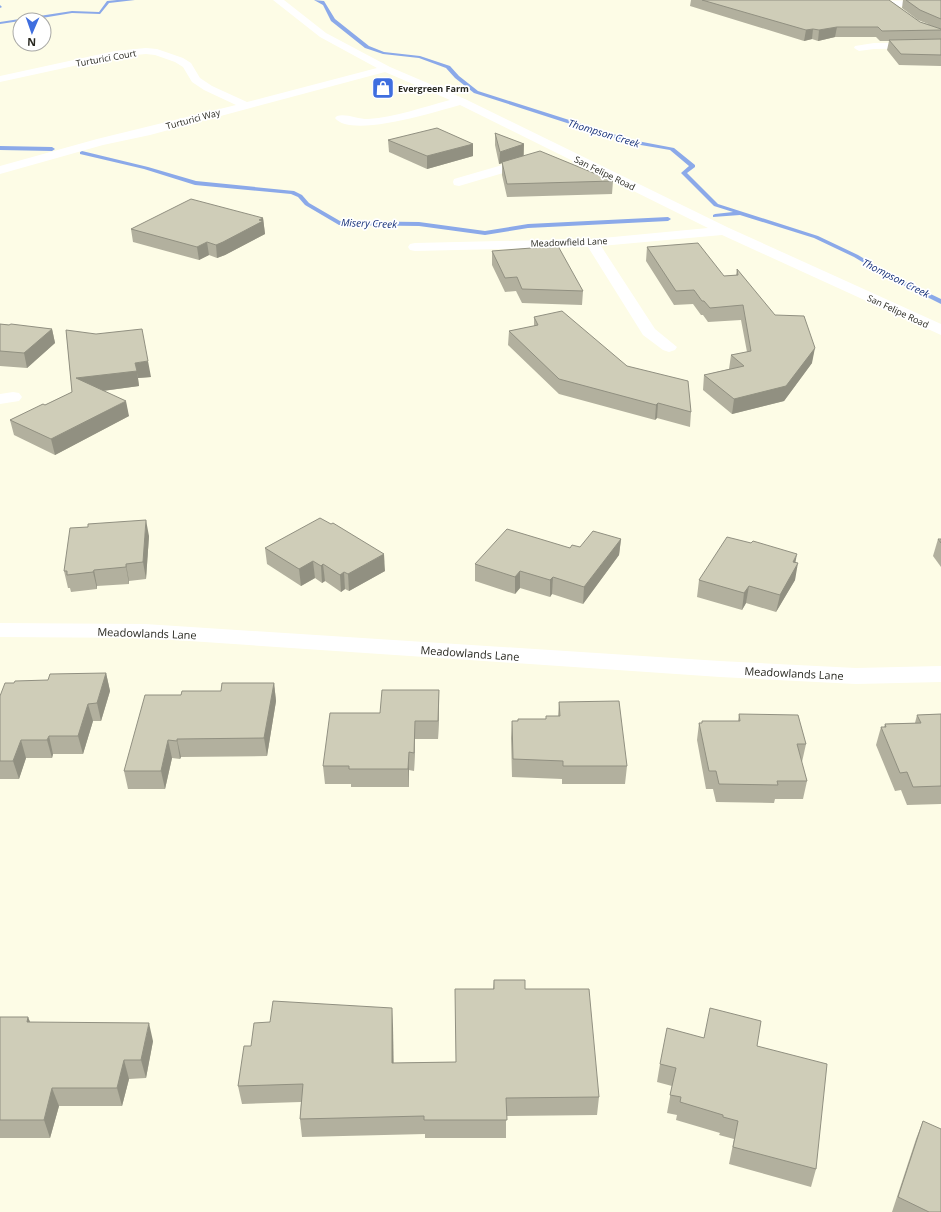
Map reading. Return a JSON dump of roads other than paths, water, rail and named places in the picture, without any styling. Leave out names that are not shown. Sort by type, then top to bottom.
[{"type":"street","name":"San Felipe Road","points":[[278,0],[323,35],[386,68],[461,101],[724,230],[941,330]]},
{"type":"street","points":[[857,4],[941,3]]},
{"type":"street","points":[[890,4],[899,14]]},
{"type":"street","points":[[859,48],[874,46],[941,46]]},
{"type":"street","name":"Turturici Court","points":[[0,79],[115,54],[146,51],[157,52],[179,60],[187,65],[196,80],[208,88],[245,105]]},
{"type":"street","name":"Turturici Way","points":[[0,170],[386,68]]},
{"type":"street","points":[[341,118],[353,123],[376,122],[461,101]]},
{"type":"street","points":[[459,182],[562,151]]},
{"type":"street","name":"Meadowfield Lane","points":[[415,247],[592,243],[724,230]]},
{"type":"street","points":[[592,243],[649,332],[669,347]]},
{"type":"street","name":"Meadowlands Lane","points":[[0,630],[145,631],[720,669],[856,676],[941,674]]},
{"type":"waterway","name":"Thompson Creek","points":[[52,15],[72,12],[100,13],[108,2],[133,0]]},
{"type":"waterway","name":"Thompson Creek","points":[[316,0],[323,2],[333,20],[367,47],[383,53],[420,57],[448,67],[457,77],[476,92],[495,97],[535,112],[631,142],[672,149],[693,166],[684,173],[716,205],[816,237],[856,256],[891,277],[941,302]]},
{"type":"waterway","name":"Thompson Creek","points":[[0,23],[12,21]]},
{"type":"waterway","name":"Misery Creek","points":[[0,148],[52,149]]},
{"type":"waterway","name":"Misery Creek","points":[[82,153],[146,168],[195,183],[292,192],[300,196],[307,204],[339,223],[419,224],[485,233],[528,226],[668,219]]},
{"type":"waterway","name":"Misery Creek","points":[[715,216],[737,214]]},
{"type":"place","name":"Evergreen Farm","points":[[383,88]]}]
